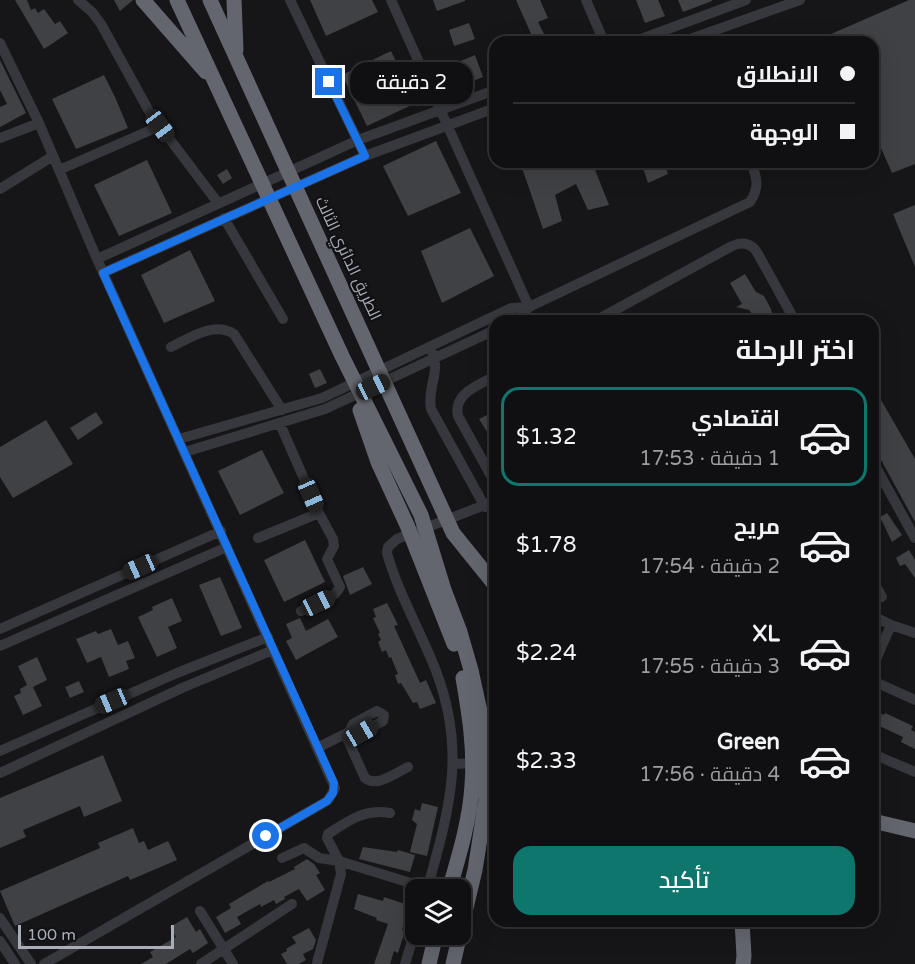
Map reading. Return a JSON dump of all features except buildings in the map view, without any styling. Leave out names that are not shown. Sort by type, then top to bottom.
[{"type":"highway","points":[[143,0],[218,86]]},
{"type":"highway","points":[[177,0],[342,356],[421,515],[444,590],[460,632],[483,725],[486,800],[471,887]]},
{"type":"highway","name":"الطريق الدائري الثالث","points":[[210,0],[453,533],[489,578]]},
{"type":"highway","points":[[234,0],[236,59]]},
{"type":"highway","points":[[342,356],[378,462],[407,525],[458,653],[470,719],[472,786],[469,811],[452,879]]},
{"type":"highway","points":[[879,822],[915,831]]},
{"type":"highway","points":[[742,927],[743,964]]},
{"type":"highway","points":[[429,964],[433,945]]},
{"type":"highway","points":[[453,964],[457,945]]},
{"type":"street","points":[[78,0],[92,12],[132,84],[160,126],[218,203]]},
{"type":"street","points":[[290,0],[365,156]]},
{"type":"street","points":[[391,0],[529,307]]},
{"type":"street","points":[[586,0],[601,36]]},
{"type":"street","points":[[649,36],[746,0]]},
{"type":"street","points":[[710,36],[800,0]]},
{"type":"street","points":[[0,43],[39,123],[103,273],[334,783],[333,793],[327,801],[44,964]]},
{"type":"street","points":[[97,259],[358,140],[489,92]]},
{"type":"street","points":[[103,273],[365,156],[489,110]]},
{"type":"street","points":[[0,138],[39,123]]},
{"type":"street","points":[[59,170],[160,126]]},
{"type":"street","points":[[0,189],[53,156]]},
{"type":"street","points":[[496,315],[511,308],[529,307],[750,202],[756,193],[758,182],[753,168]]},
{"type":"street","points":[[224,218],[283,319]]},
{"type":"street","points":[[606,315],[732,246],[744,243],[755,248],[792,315]]},
{"type":"street","points":[[523,315],[529,307]]},
{"type":"street","points":[[179,439],[322,398],[489,318]]},
{"type":"street","points":[[171,347],[211,329],[227,330],[234,334],[282,410]]},
{"type":"street","points":[[185,452],[280,424],[334,405],[489,333]]},
{"type":"street","points":[[430,346],[435,358],[430,391],[431,409],[489,502]]},
{"type":"street","points":[[489,379],[464,394],[456,410],[489,472]]},
{"type":"street","points":[[280,424],[334,543],[327,559],[339,584],[339,590],[335,594],[301,611]]},
{"type":"street","points":[[879,473],[915,538]]},
{"type":"street","points":[[430,879],[447,815],[454,764],[452,728],[446,699],[387,553],[388,547],[397,539],[489,504]]},
{"type":"street","points":[[258,538],[319,513]]},
{"type":"street","points":[[0,628],[221,531]]},
{"type":"street","points":[[0,646],[227,547]]},
{"type":"street","points":[[879,592],[882,597]]},
{"type":"street","points":[[879,619],[915,633]]},
{"type":"street","points":[[879,652],[891,625]]},
{"type":"street","points":[[0,751],[177,673],[268,637]]},
{"type":"street","points":[[0,772],[182,688],[273,650]]},
{"type":"street","points":[[879,684],[915,700]]},
{"type":"street","points":[[318,748],[348,732],[368,781],[377,782],[408,767]]},
{"type":"street","points":[[879,757],[915,772]]},
{"type":"street","points":[[454,764],[489,762]]},
{"type":"street","points":[[317,963],[341,878],[339,861],[327,838],[328,834],[363,813],[372,811],[390,813]]},
{"type":"street","points":[[282,858],[304,848],[319,858],[339,861],[405,882]]},
{"type":"street","points":[[201,964],[292,904]]},
{"type":"street","points":[[200,911],[233,964]]},
{"type":"street","points":[[0,918],[31,964]]},
{"type":"street","points":[[0,941],[15,964]]},
{"type":"street","points":[[405,964],[411,945]]},
{"type":"route","points":[[266,836],[327,801],[335,788],[334,783],[103,273],[365,156],[329,82]]}]
